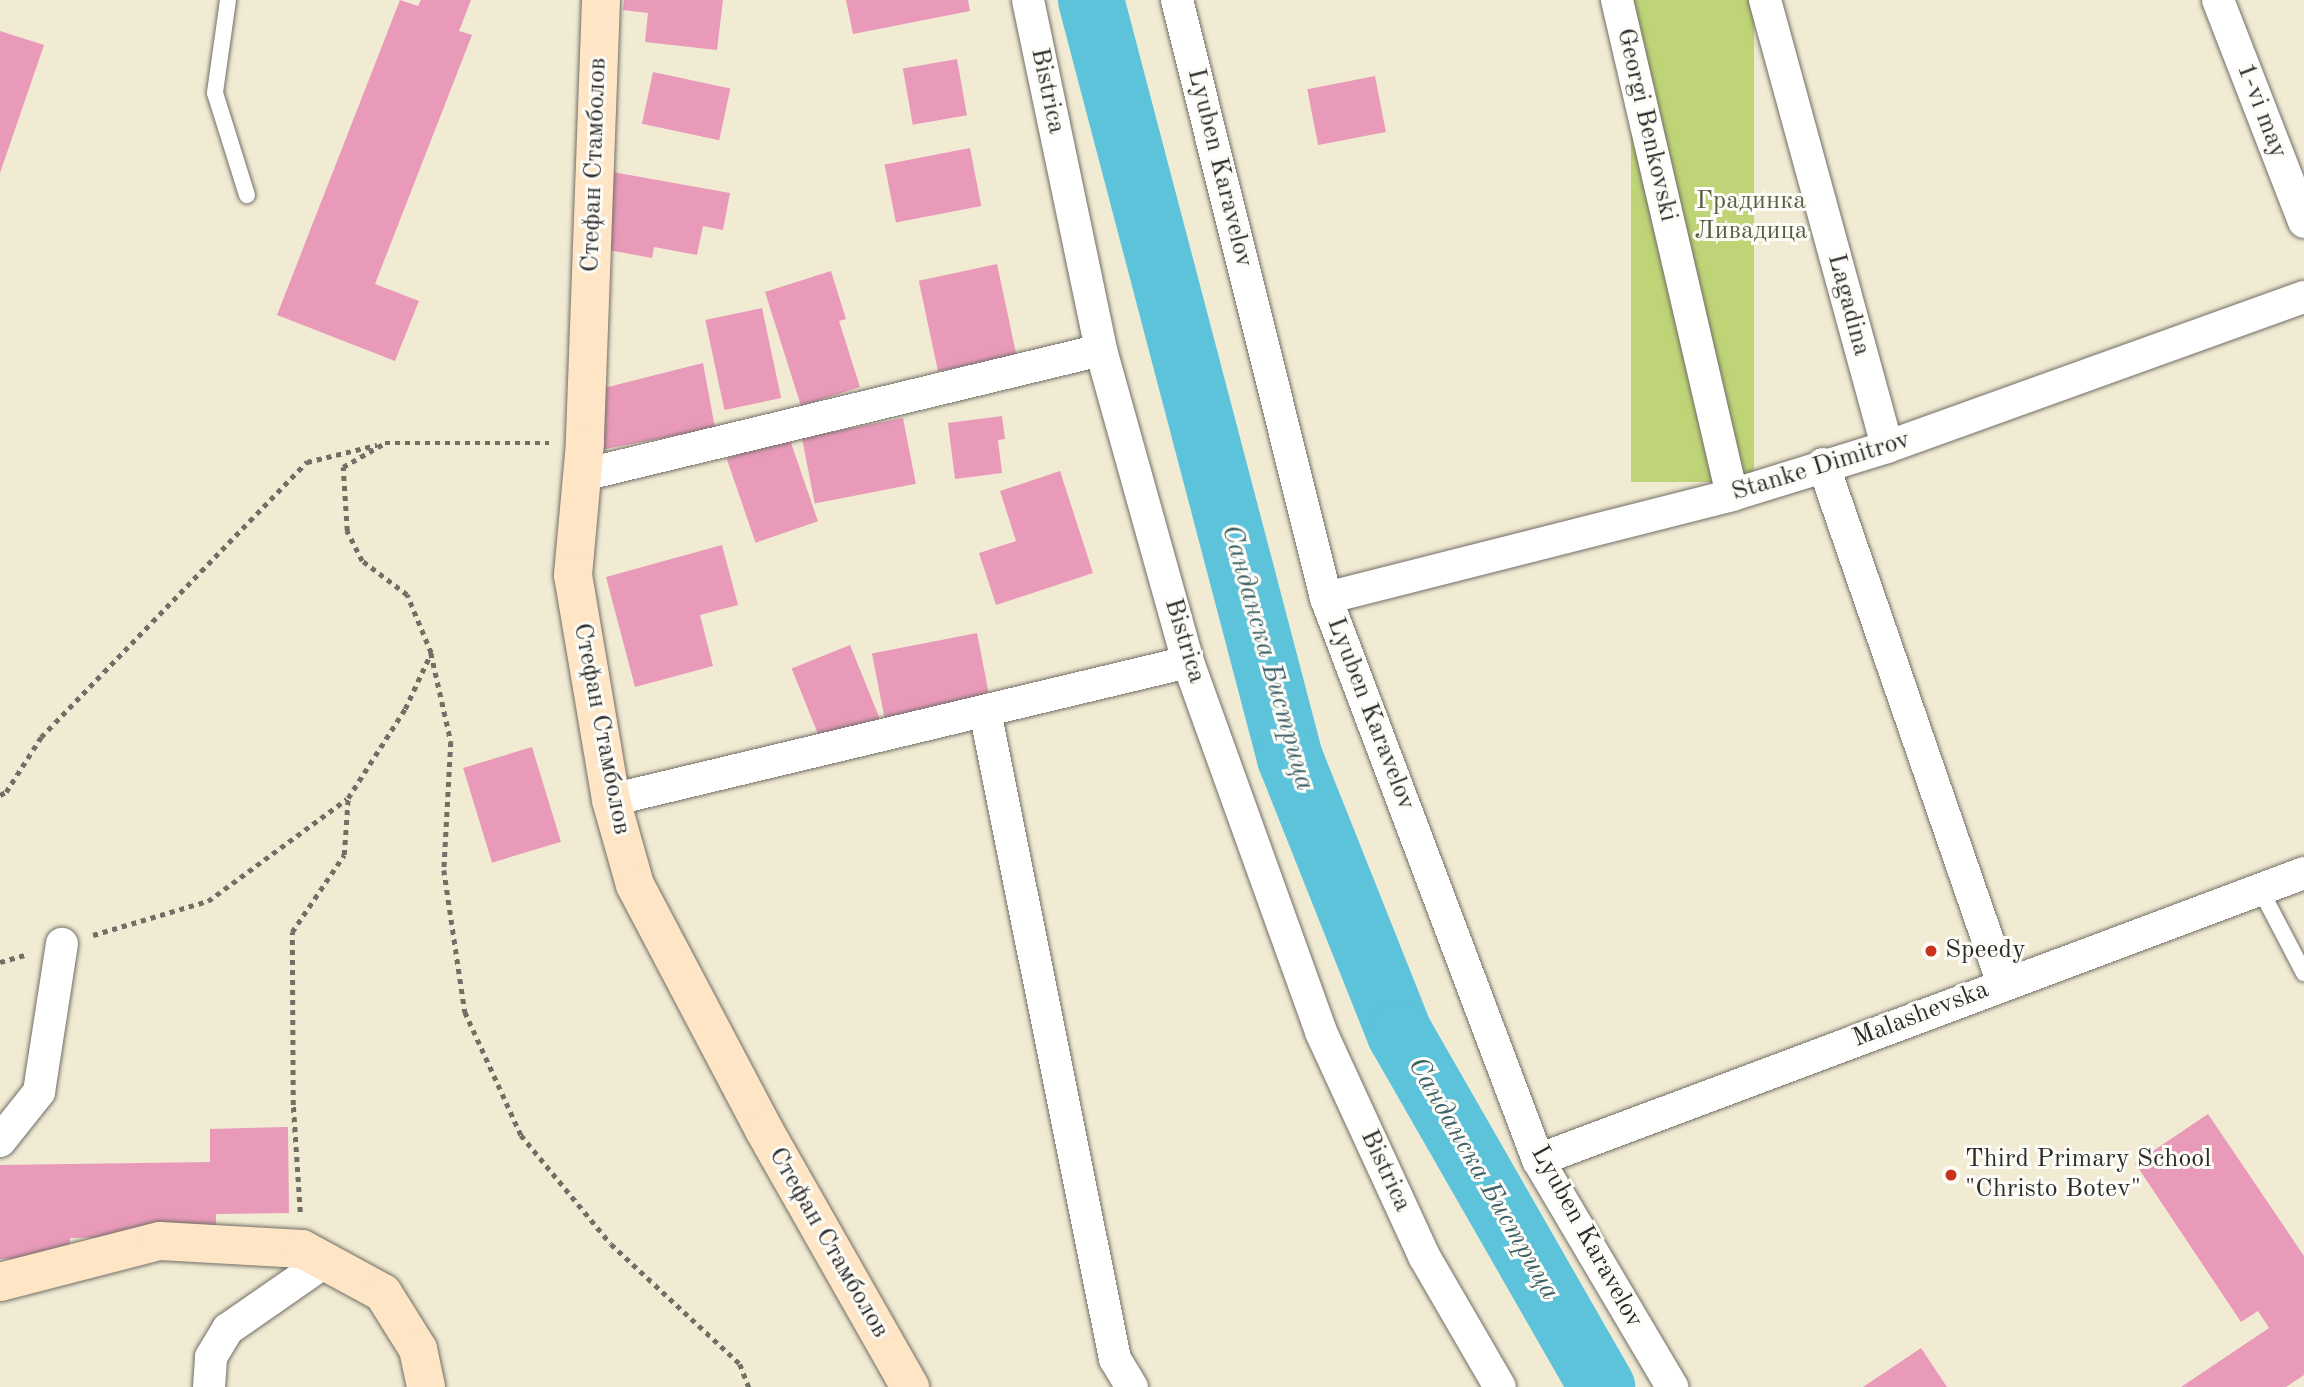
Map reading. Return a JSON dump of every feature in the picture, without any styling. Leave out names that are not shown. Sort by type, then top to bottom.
[{"type":"street","name":"Стефан Стамболов","points":[[601,0],[584,459],[573,575],[611,800],[635,885],[764,1130],[910,1387]]},
{"type":"street","name":"Bistrica","points":[[1028,0],[1101,350],[1188,663],[1321,1032],[1424,1255],[1500,1387]]},
{"type":"street","name":"Lyuben Karavelov","points":[[1177,0],[1326,598],[1538,1160],[1672,1387]]},
{"type":"street","name":"Georgi Benkovski","points":[[1617,0],[1732,495]]},
{"type":"street","name":"Lagadina","points":[[1765,0],[1887,447]]},
{"type":"street","name":"1-vi may","points":[[2218,0],[2304,222]]},
{"type":"street","name":"Stanke Dimitrov","points":[[1326,598],[1732,495],[1823,464],[1887,447],[2304,297]]},
{"type":"street","points":[[584,459],[1101,350]]},
{"type":"street","points":[[1823,464],[2003,984]]},
{"type":"street","points":[[611,800],[1188,663]]},
{"type":"street","points":[[985,711],[1115,1359],[1132,1387]]},
{"type":"street","name":"Malashevska","points":[[1538,1160],[2304,873]]},
{"type":"street","points":[[0,1142],[39,1091],[62,944]]},
{"type":"street","points":[[0,1282],[160,1241],[314,1255],[383,1293],[418,1349],[426,1387]]},
{"type":"street","points":[[209,1387],[211,1357],[228,1329],[314,1255]]},
{"type":"lane","points":[[228,0],[215,93],[247,195]]},
{"type":"lane","points":[[2260,888],[2304,973]]},
{"type":"path","points":[[0,795],[6,792],[41,737],[307,462],[385,443],[584,459]]},
{"type":"path","points":[[385,443],[343,467],[347,531],[362,561],[407,595],[431,653],[451,742],[444,870],[465,1012],[521,1135],[611,1244],[740,1364],[749,1387]]},
{"type":"path","points":[[0,962],[208,901],[348,798],[405,709],[431,653]]},
{"type":"path","points":[[314,1255],[293,1105],[292,932],[344,855],[348,798]]},
{"type":"green space","name":"Градинка Ливадица","points":[[1631,0],[1754,0],[1754,482],[1631,482]]},
{"type":"building","points":[[400,0],[418,6],[421,0],[471,0],[459,31],[472,35],[375,284],[419,301],[395,361],[277,315]]},
{"type":"building","points":[[624,0],[723,0],[717,50],[645,42],[648,13],[623,10]]},
{"type":"building","points":[[846,0],[968,0],[970,11],[853,34]]},
{"type":"building","points":[[0,31],[44,45],[0,173]]},
{"type":"building","points":[[957,59],[967,115],[913,125],[903,69]]},
{"type":"building","points":[[653,72],[730,88],[719,140],[642,124]]},
{"type":"building","points":[[1375,76],[1386,132],[1318,145],[1307,89]]},
{"type":"building","points":[[970,148],[981,206],[896,223],[885,165]]},
{"type":"building","points":[[607,171],[730,193],[723,230],[703,226],[697,255],[654,247],[652,258],[592,247]]},
{"type":"building","points":[[997,264],[1016,355],[938,372],[919,281]]},
{"type":"building","points":[[831,271],[846,319],[839,321],[860,387],[801,406],[765,292]]},
{"type":"building","points":[[762,308],[781,398],[724,410],[705,320]]},
{"type":"building","points":[[703,363],[715,428],[595,451],[592,391]]},
{"type":"building","points":[[1002,416],[1005,439],[998,440],[1002,473],[955,479],[948,423]]},
{"type":"building","points":[[903,418],[916,484],[815,503],[802,438]]},
{"type":"building","points":[[789,437],[818,521],[756,543],[727,458]]},
{"type":"building","points":[[1060,471],[1093,573],[996,605],[979,553],[1016,541],[1000,491]]},
{"type":"building","points":[[722,545],[738,605],[700,615],[713,666],[635,687],[606,577]]},
{"type":"building","points":[[977,633],[991,703],[886,723],[872,653]]},
{"type":"building","points":[[850,645],[880,718],[821,742],[792,669]]},
{"type":"building","points":[[532,747],[561,842],[492,863],[463,768]]},
{"type":"building","points":[[2208,1114],[2304,1256],[2304,1375],[2286,1387],[2181,1387],[2269,1328],[2258,1311],[2241,1322],[2135,1163]]},
{"type":"building","points":[[288,1127],[289,1213],[216,1214],[216,1236],[70,1238],[70,1258],[0,1259],[0,1165],[210,1162],[210,1129]]},
{"type":"building","points":[[1921,1348],[1947,1387],[1863,1387]]},
{"type":"waterway","name":"Санданска Бистрица","points":[[1091,0],[1290,758],[1400,1034],[1602,1387]]},
{"type":"place","name":"Speedy","points":[[1931,951]]},
{"type":"place","name":"Third Primary School \"Christo Botev\"","points":[[1951,1175]]}]
